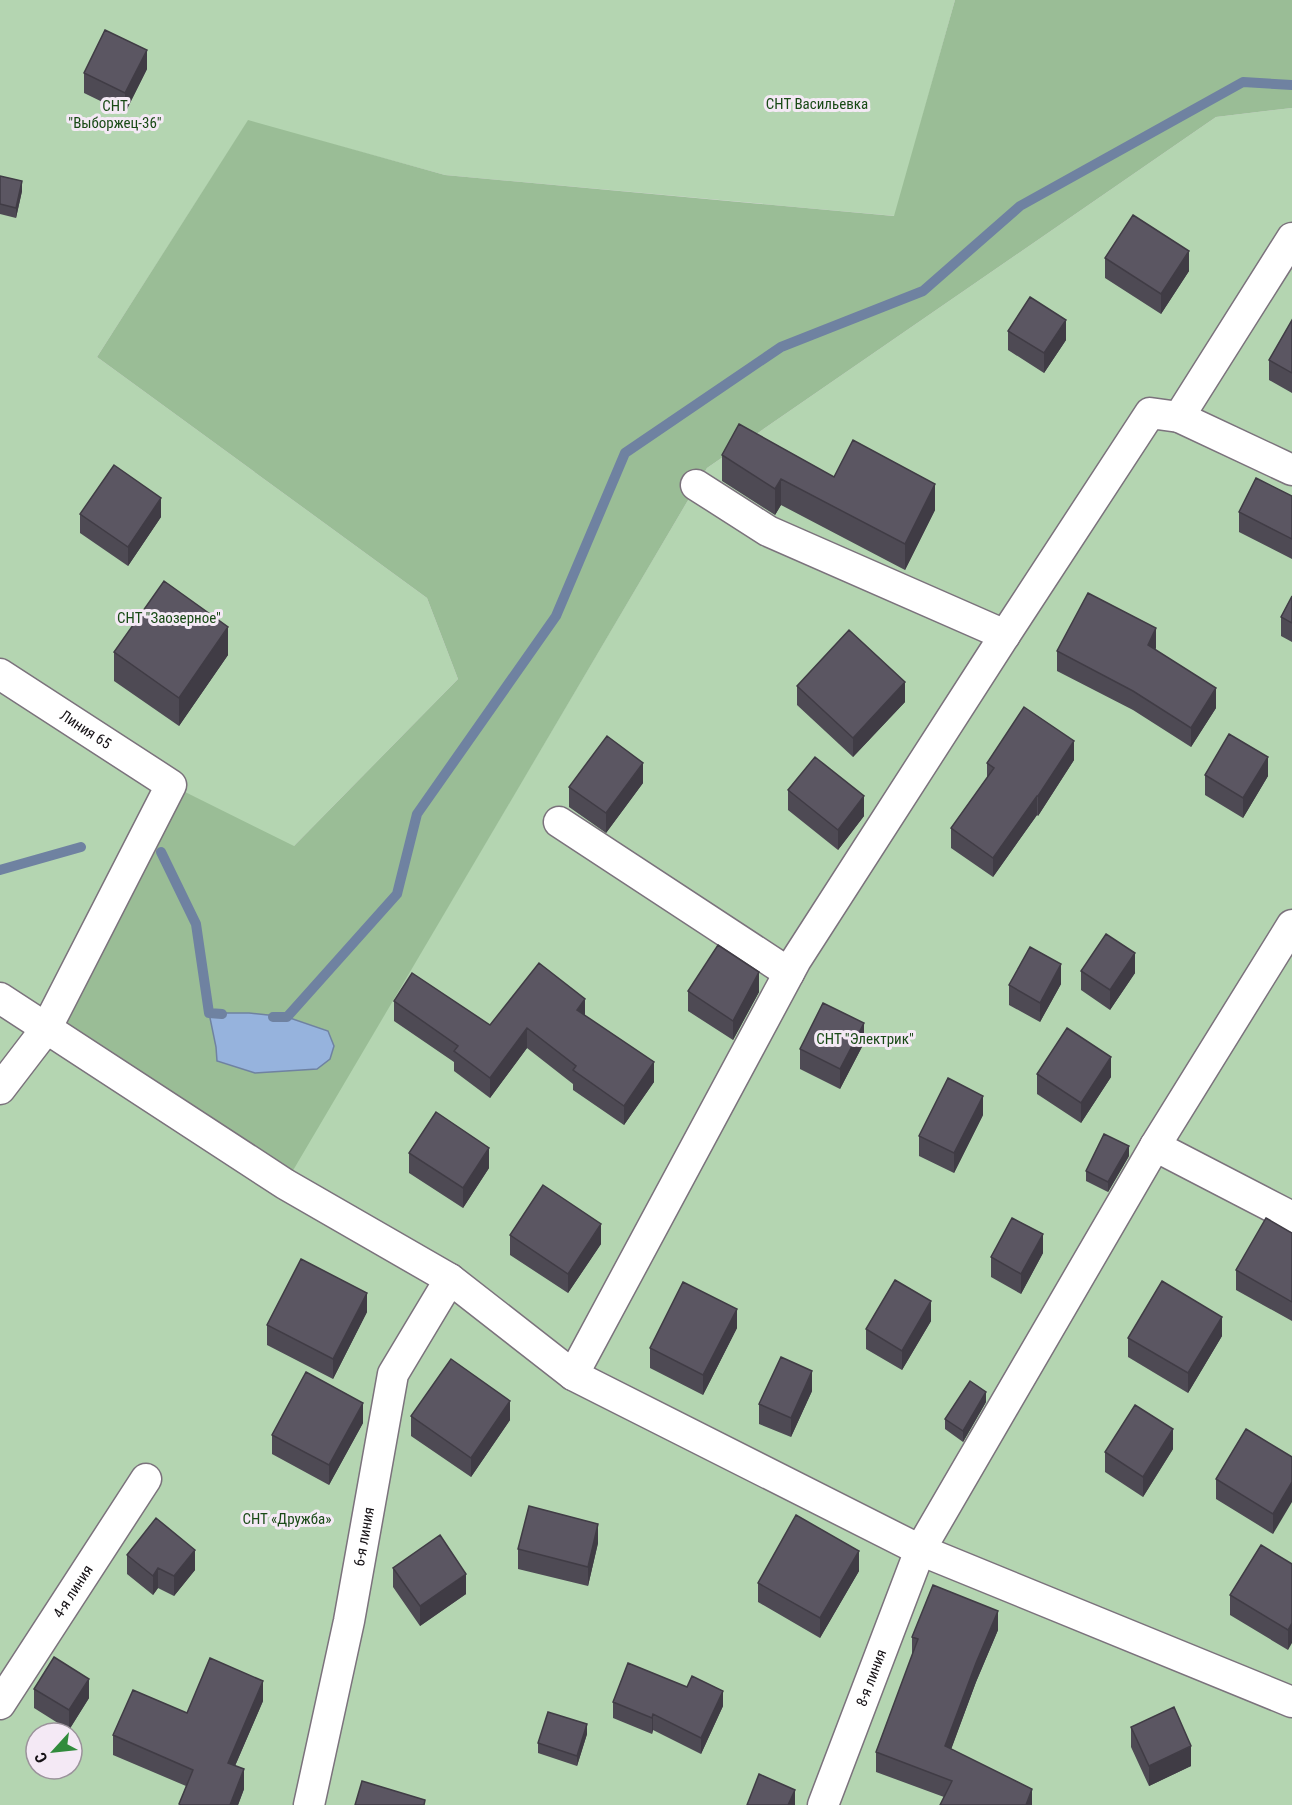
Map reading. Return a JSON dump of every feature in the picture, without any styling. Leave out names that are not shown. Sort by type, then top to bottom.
[{"type":"street","points":[[1179,417],[1292,238]]},
{"type":"street","points":[[573,1375],[789,973],[1005,634],[1150,413],[1179,417],[1292,470]]},
{"type":"street","points":[[696,485],[768,531],[1005,634]]},
{"type":"street","name":"Линия 65","points":[[0,674],[171,785],[46,1029]]},
{"type":"street","points":[[559,822],[789,973]]},
{"type":"street","name":"8-я линия","points":[[823,1805],[920,1550],[1155,1146],[1292,925]]},
{"type":"street","points":[[0,998],[285,1184],[450,1279],[573,1375],[920,1550],[1292,1702]]},
{"type":"street","points":[[0,1089],[46,1029]]},
{"type":"street","points":[[1155,1146],[1292,1217]]},
{"type":"street","name":"6-я линия","points":[[309,1805],[349,1621],[393,1374],[450,1279]]},
{"type":"street","name":"4-я линия","points":[[0,1704],[146,1479]]},
{"type":"green space","points":[[0,0],[955,0],[895,216],[445,175],[248,121],[97,357],[427,598],[458,679],[294,846],[284,1184],[707,468],[1216,117],[1292,108],[1292,1805],[0,1805]]},
{"type":"green space","points":[[955,0],[1292,0],[1292,108],[1216,117],[707,468],[285,1184],[46,1029],[171,785],[294,846],[458,679],[427,598],[97,357],[248,120],[445,175],[894,216]],"holes":[[[249,1013],[287,1017],[328,1031],[217,1061],[216,1047]]]},
{"type":"water","points":[[209,1013],[249,1013],[287,1017],[328,1031],[334,1046],[330,1059],[317,1069],[255,1073],[217,1061]]},
{"type":"building","points":[[105,30],[147,50],[125,93],[84,73]]},
{"type":"building","points":[[0,176],[22,181],[16,208],[0,204]]},
{"type":"building","points":[[1133,215],[1189,251],[1161,294],[1105,258]]},
{"type":"building","points":[[1030,297],[1066,320],[1044,353],[1008,331]]},
{"type":"building","points":[[1292,320],[1292,373],[1269,360]]},
{"type":"building","points":[[739,424],[834,477],[853,440],[935,484],[905,544],[781,479],[775,489],[722,455]]},
{"type":"building","points":[[114,465],[161,498],[128,547],[80,514]]},
{"type":"building","points":[[1256,478],[1292,496],[1292,539],[1239,512]]},
{"type":"building","points":[[164,581],[228,627],[179,698],[114,652]]},
{"type":"building","points":[[1088,593],[1156,628],[1148,645],[1216,688],[1191,728],[1133,691],[1057,651]]},
{"type":"building","points":[[1292,596],[1292,623],[1281,617]]},
{"type":"building","points":[[849,630],[905,682],[853,738],[797,686]]},
{"type":"building","points":[[1024,707],[1074,741],[993,858],[951,828],[994,768],[987,763]]},
{"type":"building","points":[[1229,734],[1268,757],[1243,798],[1205,775]]},
{"type":"building","points":[[607,736],[643,763],[606,813],[569,787]]},
{"type":"building","points":[[815,757],[864,796],[838,830],[788,790]]},
{"type":"building","points":[[1106,934],[1135,953],[1110,990],[1081,971]]},
{"type":"building","points":[[718,945],[759,972],[733,1021],[688,991]]},
{"type":"building","points":[[1030,947],[1061,964],[1040,1003],[1009,985]]},
{"type":"building","points":[[539,963],[585,999],[577,1010],[654,1062],[624,1106],[573,1070],[576,1066],[527,1028],[490,1078],[454,1051],[458,1046],[394,1001],[412,973],[490,1025]]},
{"type":"building","points":[[823,1003],[864,1023],[840,1069],[800,1049]]},
{"type":"building","points":[[1067,1028],[1111,1057],[1081,1103],[1037,1074]]},
{"type":"building","points":[[948,1078],[983,1096],[954,1153],[919,1136]]},
{"type":"building","points":[[436,1112],[489,1148],[463,1188],[409,1153]]},
{"type":"building","points":[[1104,1134],[1129,1146],[1108,1182],[1086,1171]]},
{"type":"building","points":[[543,1185],[601,1224],[568,1274],[510,1235]]},
{"type":"building","points":[[1012,1218],[1043,1234],[1021,1274],[991,1257]]},
{"type":"building","points":[[1266,1218],[1292,1233],[1292,1302],[1236,1270]]},
{"type":"building","points":[[301,1259],[367,1293],[333,1359],[267,1325]]},
{"type":"building","points":[[895,1280],[931,1301],[902,1351],[866,1329]]},
{"type":"building","points":[[1162,1281],[1222,1317],[1188,1373],[1128,1338]]},
{"type":"building","points":[[683,1282],[737,1309],[703,1375],[650,1348]]},
{"type":"building","points":[[781,1357],[812,1371],[791,1418],[759,1404]]},
{"type":"building","points":[[451,1359],[510,1401],[471,1458],[411,1416]]},
{"type":"building","points":[[306,1372],[363,1403],[329,1465],[272,1435]]},
{"type":"building","points":[[970,1381],[986,1392],[963,1431],[945,1419]]},
{"type":"building","points":[[1135,1405],[1173,1429],[1143,1477],[1105,1452]]},
{"type":"building","points":[[1246,1429],[1292,1457],[1292,1482],[1273,1514],[1216,1479]]},
{"type":"building","points":[[529,1506],[598,1524],[588,1567],[518,1549]]},
{"type":"building","points":[[796,1515],[859,1551],[820,1618],[758,1583]]},
{"type":"building","points":[[156,1518],[195,1550],[174,1576],[158,1568],[153,1576],[127,1555]]},
{"type":"building","points":[[440,1535],[466,1574],[420,1606],[393,1568]]},
{"type":"building","points":[[1261,1545],[1292,1564],[1292,1623],[1288,1630],[1230,1595]]},
{"type":"building","points":[[933,1585],[998,1611],[945,1746],[1032,1789],[1026,1805],[940,1805],[952,1781],[876,1752],[918,1639],[912,1637]]},
{"type":"building","points":[[54,1657],[89,1679],[69,1710],[34,1689]]},
{"type":"building","points":[[210,1658],[263,1681],[228,1763],[244,1769],[230,1805],[181,1805],[179,1804],[193,1770],[113,1735],[133,1690],[187,1713]]},
{"type":"building","points":[[628,1663],[687,1687],[692,1676],[723,1691],[701,1738],[653,1714],[652,1718],[613,1702]]},
{"type":"building","points":[[1174,1707],[1191,1746],[1149,1766],[1131,1727]]},
{"type":"building","points":[[548,1712],[587,1724],[577,1756],[538,1743]]},
{"type":"building","points":[[759,1774],[795,1790],[788,1805],[747,1805]]},
{"type":"building","points":[[362,1781],[425,1800],[424,1805],[355,1805]]},
{"type":"waterway","points":[[273,1017],[287,1017],[397,894],[417,814],[556,616],[625,453],[781,347],[923,291],[1020,206],[1243,82],[1292,85]]},
{"type":"waterway","points":[[0,870],[81,847]]},
{"type":"waterway","points":[[161,852],[196,924],[209,1013],[222,1014]]},
{"type":"park label","name":"СНТ Васильевка","points":[[817,104]]},
{"type":"park label","name":"СНТ \"Выборжец-36\"","points":[[115,114]]},
{"type":"park label","name":"СНТ \"Заозерное\"","points":[[169,618]]},
{"type":"park label","name":"СНТ \"Электрик\"","points":[[865,1039]]},
{"type":"park label","name":"СНТ «Дружба»","points":[[287,1519]]}]
